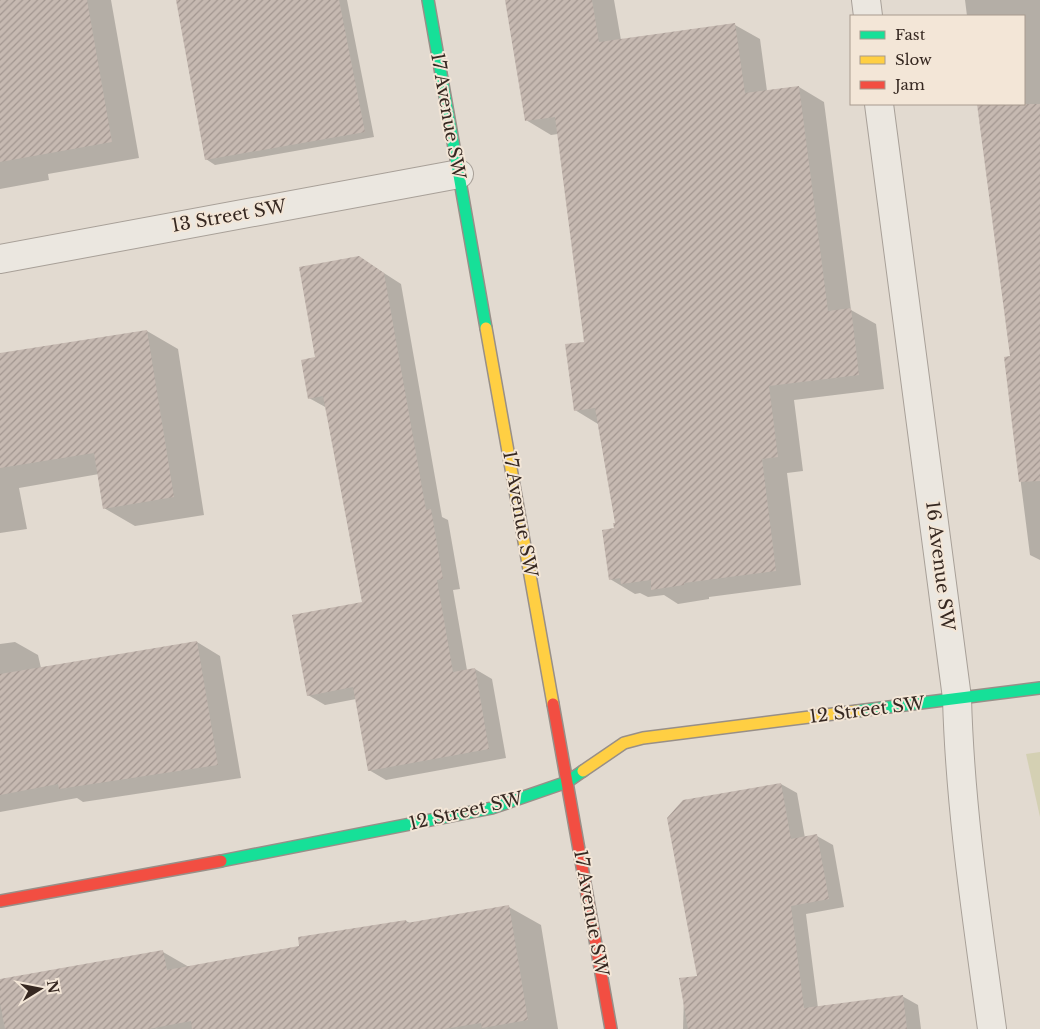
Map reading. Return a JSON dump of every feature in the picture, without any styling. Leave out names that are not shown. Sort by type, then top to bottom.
[{"type":"street","name":"17 Avenue SW","points":[[428,0],[611,1029]]},
{"type":"street","points":[[866,0],[868,15]]},
{"type":"street","name":"16 Avenue SW","points":[[880,105],[957,698],[959,756],[992,1029]]},
{"type":"street","name":"13 Street SW","points":[[0,259],[459,174]]},
{"type":"street","name":"12 Street SW","points":[[0,901],[258,854],[492,808],[567,782],[624,743],[643,738],[1040,688]]},
{"type":"shaded area","points":[[1040,752],[1040,817],[1026,754]]},
{"type":"building","points":[[0,0],[87,0],[112,142],[0,162]]},
{"type":"building","points":[[176,0],[339,0],[365,132],[205,160]]},
{"type":"building","points":[[505,0],[592,0],[599,42],[735,23],[745,93],[799,86],[828,311],[851,308],[859,375],[769,386],[778,457],[762,459],[776,571],[684,583],[684,585],[651,590],[651,580],[621,584],[620,578],[609,580],[602,530],[614,528],[613,523],[615,523],[595,408],[574,411],[565,344],[584,342],[555,117],[525,121]]},
{"type":"building","points":[[1040,104],[1040,481],[1019,482],[1004,357],[1010,356],[977,105]]},
{"type":"building","points":[[359,256],[384,273],[426,510],[431,509],[443,579],[437,580],[453,672],[475,668],[489,749],[368,771],[353,687],[307,696],[292,615],[362,602],[323,396],[308,399],[301,360],[315,357],[299,267]]},
{"type":"building","points":[[147,330],[174,497],[103,509],[94,453],[0,468],[0,353]]},
{"type":"building","points":[[197,641],[218,765],[59,789],[58,784],[0,795],[0,674]]},
{"type":"building","points":[[781,783],[791,839],[817,834],[829,899],[791,906],[804,1008],[903,995],[907,1029],[688,1029],[679,978],[697,976],[667,818],[683,800]]},
{"type":"building","points":[[509,905],[528,1020],[482,1028],[481,1023],[444,1029],[192,1029],[191,1021],[149,1029],[5,1029],[0,1003],[0,979],[163,950],[167,970],[299,946],[298,937],[406,920],[407,923]]},
{"type":"traffic: fast","points":[[428,0],[486,328]]},
{"type":"traffic: fast","points":[[857,711],[1040,688]]},
{"type":"traffic: fast","points":[[221,861],[492,808],[567,782],[583,771]]},
{"type":"traffic: slow","points":[[486,328],[553,704]]},
{"type":"traffic: slow","points":[[583,771],[624,743],[643,738],[857,711]]},
{"type":"traffic: jam","points":[[553,704],[611,1029]]},
{"type":"traffic: jam","points":[[0,901],[221,861]]}]
